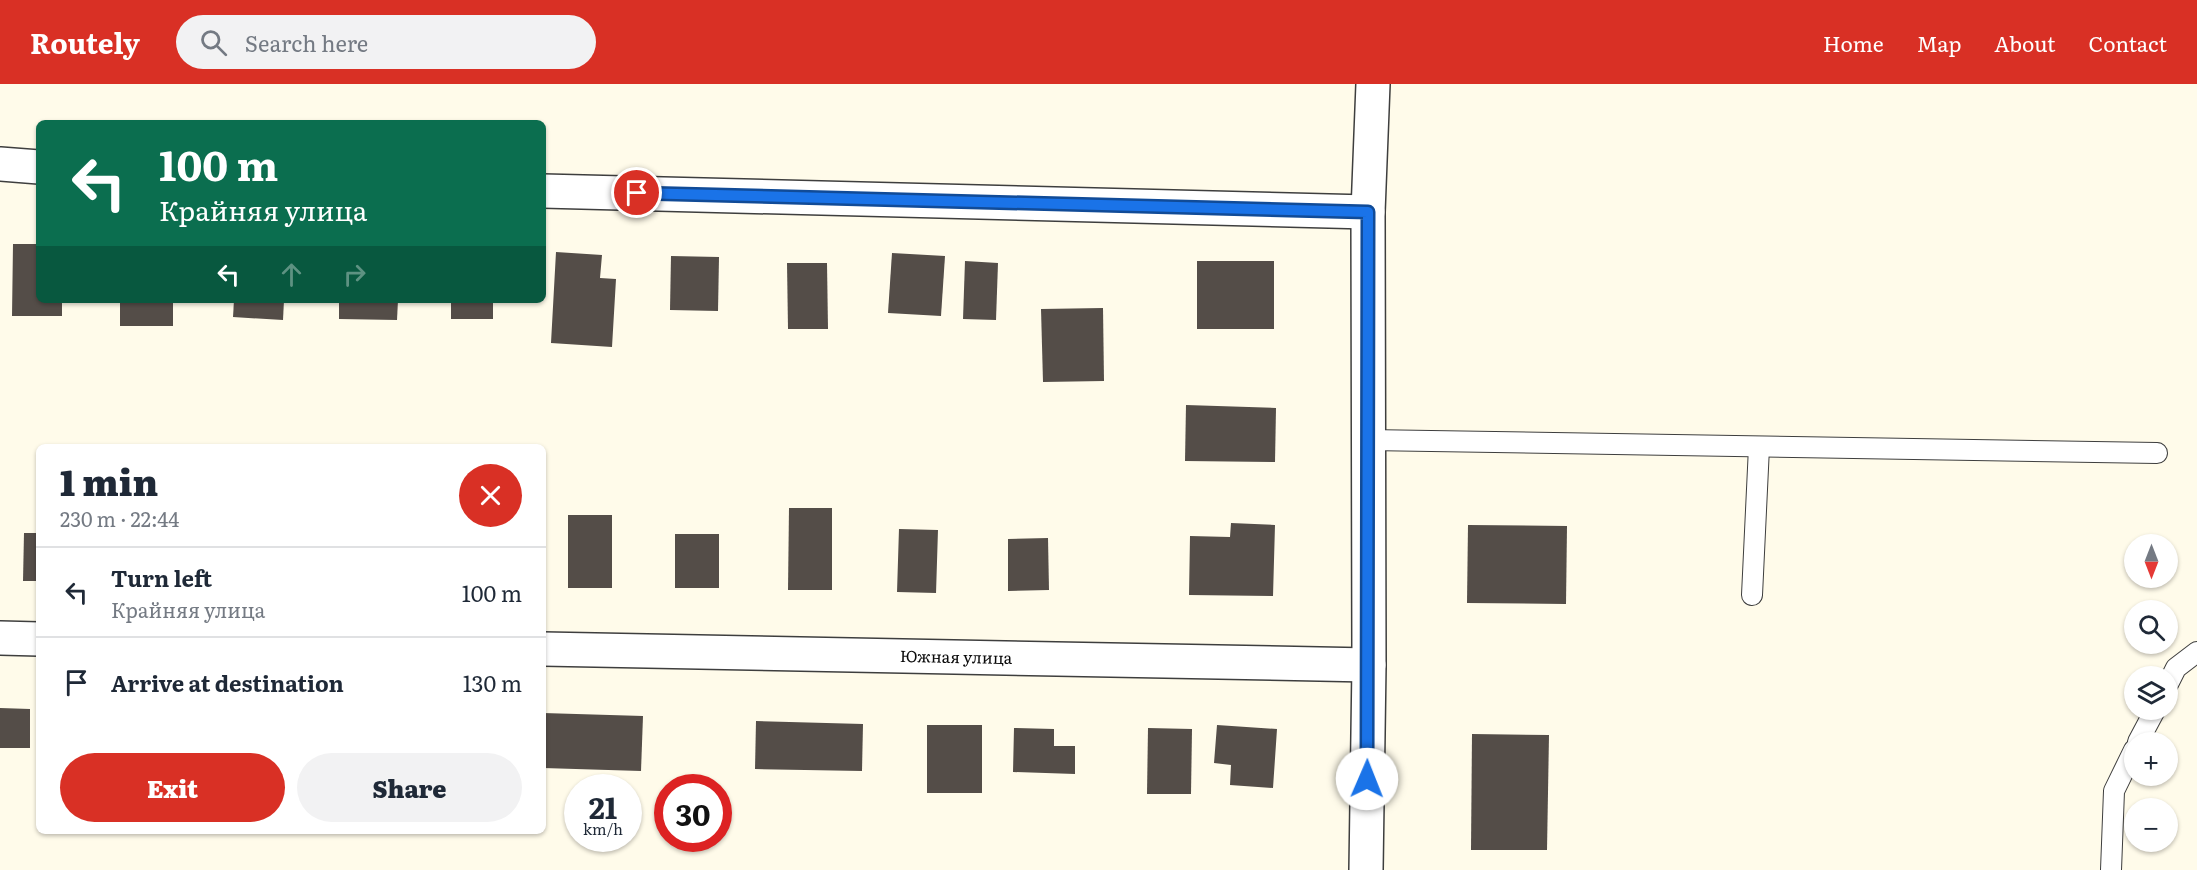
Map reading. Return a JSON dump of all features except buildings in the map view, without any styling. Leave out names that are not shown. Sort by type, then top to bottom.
[{"type":"street","points":[[1366,870],[1369,665],[1368,212],[1373,84]]},
{"type":"street","points":[[0,164],[36,167]]},
{"type":"street","points":[[546,191],[1368,212]]},
{"type":"street","points":[[0,638],[36,639]]},
{"type":"street","name":"Южная улица","points":[[546,649],[1369,665]]},
{"type":"lane","points":[[1368,440],[2157,453]]},
{"type":"lane","points":[[1752,595],[1759,447]]},
{"type":"lane","points":[[2178,666],[2197,652]]},
{"type":"lane","points":[[2111,870],[2114,791],[2124,770]]},
{"type":"route","points":[[637,193],[1368,212],[1367,779]]}]
